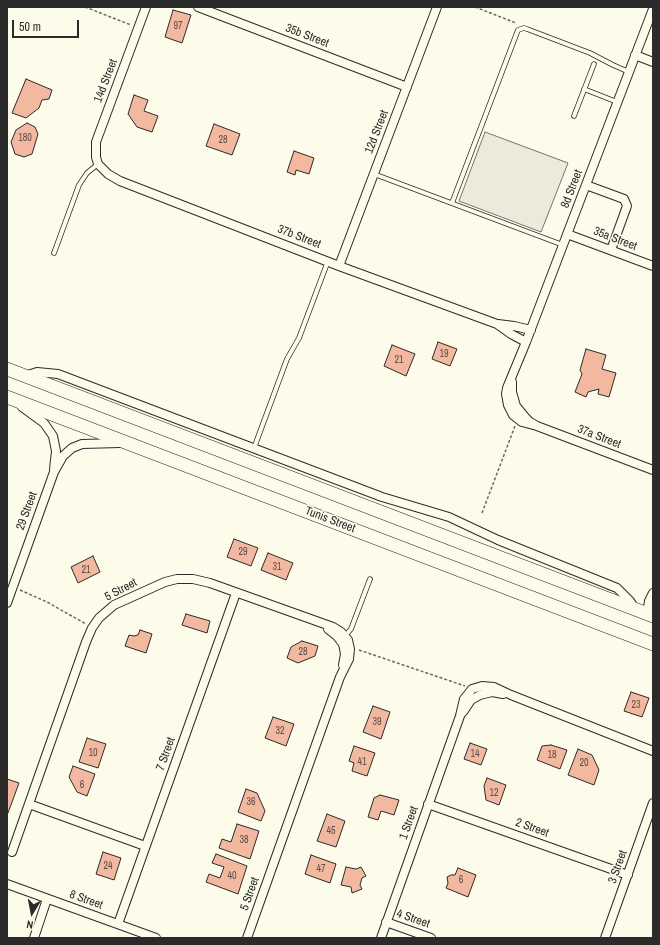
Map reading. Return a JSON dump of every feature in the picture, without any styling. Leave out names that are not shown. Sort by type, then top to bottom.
[{"type":"main road","points":[[7,369],[645,613]]},
{"type":"main road","name":"Tunis Street","points":[[7,396],[653,644]]},
{"type":"street","name":"14d Street","points":[[98,164],[96,149],[98,135],[146,7]]},
{"type":"street","name":"35b Street","points":[[198,7],[407,87]]},
{"type":"street","name":"12d Street","points":[[339,266],[437,7]]},
{"type":"street","name":"8d Street","points":[[513,408],[512,378],[653,9]]},
{"type":"street","points":[[635,55],[653,62]]},
{"type":"street","name":"37b Street","points":[[98,164],[108,174],[120,181],[339,266],[497,324],[531,330]]},
{"type":"street","points":[[586,185],[624,199],[627,206],[611,250]]},
{"type":"street","name":"35a Street","points":[[568,234],[653,266]]},
{"type":"street","name":"37b Street","points":[[497,324],[526,342]]},
{"type":"street","points":[[25,376],[37,372],[58,374],[382,497],[455,519],[498,540],[617,588],[645,613],[653,593]]},
{"type":"street","name":"29 Street","points":[[7,396],[38,418],[49,429],[56,451],[54,472]]},
{"type":"street","name":"37a Street","points":[[513,408],[518,419],[527,424],[537,426],[653,470]]},
{"type":"street","name":"37a Street","points":[[513,408],[537,426]]},
{"type":"street","name":"29 Street","points":[[7,603],[54,472],[63,456],[77,446],[87,443],[128,443]]},
{"type":"street","name":"5 Street","points":[[12,852],[86,642],[92,628],[99,618],[114,605],[171,580],[197,580],[337,629],[345,636]]},
{"type":"street","name":"7 Street","points":[[118,924],[236,593]]},
{"type":"street","name":"5 Street","points":[[322,624],[337,636],[343,644],[344,654],[340,677]]},
{"type":"street","points":[[345,636],[350,646]]},
{"type":"street","name":"5 Street","points":[[247,938],[340,677],[349,659],[350,646]]},
{"type":"street","name":"1 Street","points":[[381,938],[460,716],[464,699],[472,689],[482,686],[490,686],[653,751]]},
{"type":"street","name":"1 Street","points":[[460,716],[468,703],[480,694],[492,692],[511,695]]},
{"type":"street","name":"3 Street","points":[[605,938],[653,803]]},
{"type":"street","points":[[29,804],[146,846]]},
{"type":"street","name":"2 Street","points":[[428,804],[628,875]]},
{"type":"street","name":"8 Street","points":[[7,884],[156,938]]},
{"type":"street","points":[[34,938],[48,899]]},
{"type":"street","name":"4 Street","points":[[386,922],[431,938]]},
{"type":"lane","points":[[452,203],[517,32],[521,28],[590,53],[612,66],[629,72]]},
{"type":"lane","points":[[574,116],[594,64]]},
{"type":"lane","points":[[584,89],[618,102]]},
{"type":"lane","points":[[54,253],[79,185],[87,173],[98,164]]},
{"type":"lane","points":[[374,174],[563,245]]},
{"type":"lane","points":[[254,448],[287,359],[299,338],[328,261]]},
{"type":"lane","points":[[345,636],[351,629],[370,579]]},
{"type":"path","points":[[85,7],[138,28]]},
{"type":"path","points":[[475,7],[517,23],[527,29]]},
{"type":"path","points":[[482,513],[518,419]]},
{"type":"path","points":[[13,587],[53,605],[92,628]]},
{"type":"path","points":[[350,646],[472,689]]},
{"type":"shaded area","points":[[485,132],[568,163],[541,232],[459,201]]},
{"type":"building","points":[[173,10],[191,15],[182,43],[165,37]]},
{"type":"building","points":[[26,79],[52,90],[49,99],[42,100],[39,108],[26,118],[12,113]]},
{"type":"building","points":[[134,95],[148,100],[144,111],[158,116],[152,132],[137,127],[128,114]]},
{"type":"building","points":[[27,123],[35,127],[38,134],[32,154],[24,157],[15,154],[11,142],[16,130]]},
{"type":"building","points":[[214,124],[240,134],[232,155],[206,146]]},
{"type":"building","points":[[294,151],[314,158],[309,174],[296,170],[295,175],[287,172]]},
{"type":"building","points":[[438,342],[457,349],[450,366],[432,359]]},
{"type":"building","points":[[392,345],[415,354],[406,376],[384,366]]},
{"type":"building","points":[[586,349],[606,355],[602,369],[616,373],[609,397],[598,394],[599,389],[588,392],[586,397],[575,392],[582,374],[580,370]]},
{"type":"building","points":[[234,539],[258,548],[251,566],[227,557]]},
{"type":"building","points":[[268,553],[293,563],[286,580],[261,570]]},
{"type":"building","points":[[93,556],[100,572],[78,583],[71,567]]},
{"type":"building","points":[[186,614],[210,621],[207,633],[182,625]]},
{"type":"building","points":[[140,630],[152,634],[146,653],[125,646],[129,635],[138,635]]},
{"type":"building","points":[[302,641],[318,646],[315,656],[298,663],[287,658],[291,647]]},
{"type":"building","points":[[631,692],[649,698],[642,717],[624,711]]},
{"type":"building","points":[[373,706],[390,712],[381,739],[363,732]]},
{"type":"building","points":[[273,717],[294,724],[286,746],[265,738]]},
{"type":"building","points":[[87,738],[106,744],[98,768],[79,762]]},
{"type":"building","points":[[470,743],[487,749],[481,765],[464,759]]},
{"type":"building","points":[[551,745],[567,750],[560,769],[537,760],[542,746]]},
{"type":"building","points":[[354,746],[375,753],[367,776],[352,771],[354,763],[349,761]]},
{"type":"building","points":[[578,749],[592,755],[599,770],[594,785],[568,775]]},
{"type":"building","points":[[73,766],[95,774],[87,796],[77,792],[69,777]]},
{"type":"building","points":[[487,778],[506,785],[499,805],[486,800],[484,786]]},
{"type":"building","points":[[7,779],[19,783],[8,813],[7,812]]},
{"type":"building","points":[[246,789],[257,793],[265,811],[261,821],[238,812]]},
{"type":"building","points":[[380,795],[399,800],[394,815],[381,811],[378,820],[368,817],[374,798]]},
{"type":"building","points":[[327,814],[345,821],[336,847],[317,841]]},
{"type":"building","points":[[237,824],[259,831],[250,859],[219,848],[222,839],[231,842]]},
{"type":"building","points":[[103,852],[121,858],[114,880],[96,874]]},
{"type":"building","points":[[216,854],[247,866],[238,894],[206,882],[209,874],[220,878],[224,867],[212,863]]},
{"type":"building","points":[[311,855],[336,864],[330,883],[305,874]]},
{"type":"building","points":[[346,867],[356,869],[361,867],[366,876],[362,878],[360,885],[362,889],[352,893],[351,887],[341,885]]},
{"type":"building","points":[[458,868],[476,875],[468,897],[446,888],[448,883],[447,877],[455,875]]}]
